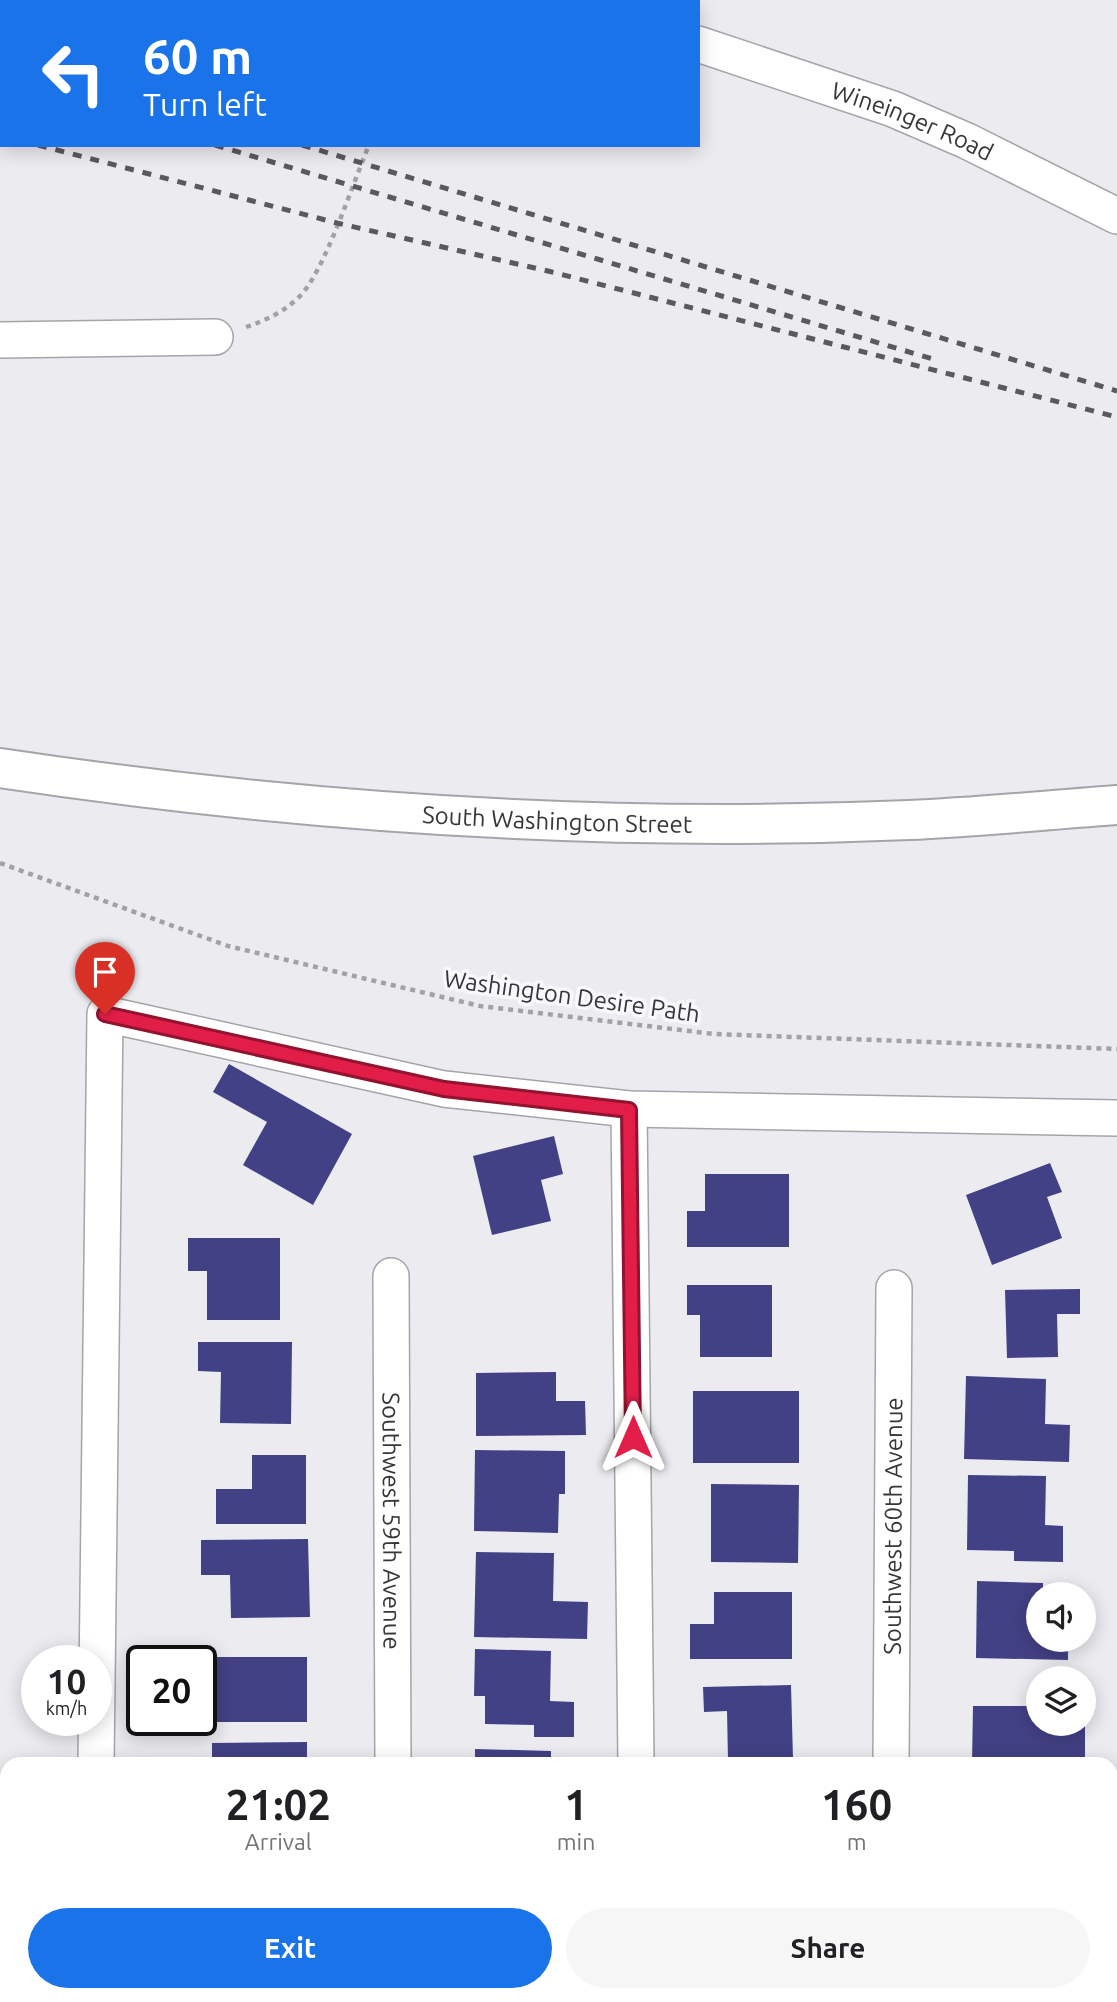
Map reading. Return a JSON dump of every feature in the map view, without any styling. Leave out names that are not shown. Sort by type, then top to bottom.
[{"type":"main road","name":"South Washington Street","points":[[0,768],[153,791],[243,799],[431,814],[642,823],[909,820],[1117,805]]},
{"type":"street","name":"Wineinger Road","points":[[700,45],[893,109],[967,141],[1117,216]]},
{"type":"street","points":[[0,340],[215,337]]},
{"type":"street","points":[[96,1757],[105,1014],[444,1089],[629,1110],[1117,1118]]},
{"type":"street","points":[[629,1110],[636,1757]]},
{"type":"street","name":"Southwest 59th Avenue","points":[[391,1276],[393,1757]]},
{"type":"street","name":"Southwest 60th Avenue","points":[[891,1757],[894,1288]]},
{"type":"path","points":[[215,337],[272,318],[300,297],[315,276],[368,147]]},
{"type":"path","name":"Washington Desire Path","points":[[0,863],[228,946],[480,1006],[714,1034],[1117,1049]]},
{"type":"building","points":[[229,1064],[352,1134],[313,1205],[243,1165],[267,1122],[213,1092]]},
{"type":"building","points":[[554,1136],[563,1174],[541,1180],[551,1221],[492,1235],[473,1156]]},
{"type":"building","points":[[1050,1163],[1062,1192],[1047,1197],[1062,1238],[992,1265],[966,1195]]},
{"type":"building","points":[[705,1174],[789,1174],[789,1247],[687,1247],[687,1211],[705,1211]]},
{"type":"building","points":[[188,1238],[280,1238],[280,1320],[207,1320],[207,1271],[188,1271]]},
{"type":"building","points":[[687,1285],[772,1285],[772,1357],[700,1357],[700,1315],[687,1315]]},
{"type":"building","points":[[1080,1289],[1080,1314],[1057,1314],[1058,1357],[1007,1358],[1005,1290]]},
{"type":"building","points":[[198,1342],[292,1342],[291,1424],[220,1423],[221,1372],[198,1371]]},
{"type":"building","points":[[556,1372],[556,1401],[585,1401],[586,1435],[476,1436],[476,1373]]},
{"type":"building","points":[[966,1376],[1046,1379],[1045,1424],[1070,1425],[1069,1462],[964,1459]]},
{"type":"building","points":[[693,1391],[799,1391],[799,1463],[693,1463]]},
{"type":"building","points":[[475,1450],[565,1451],[565,1494],[559,1494],[558,1533],[474,1531]]},
{"type":"building","points":[[252,1455],[306,1455],[306,1524],[216,1524],[216,1489],[252,1489]]},
{"type":"building","points":[[968,1475],[1046,1476],[1045,1525],[1063,1526],[1063,1562],[1014,1561],[1014,1551],[967,1550]]},
{"type":"building","points":[[711,1484],[799,1485],[798,1563],[711,1562]]},
{"type":"building","points":[[308,1539],[310,1617],[231,1618],[230,1575],[201,1575],[201,1540]]},
{"type":"building","points":[[476,1552],[554,1553],[553,1601],[588,1602],[587,1639],[474,1637]]},
{"type":"building","points":[[977,1581],[1026,1582],[1026,1652],[1068,1652],[1068,1660],[976,1658]]},
{"type":"building","points":[[714,1592],[792,1592],[792,1659],[690,1659],[690,1624],[714,1624]]},
{"type":"building","points":[[475,1649],[551,1651],[550,1701],[574,1702],[574,1737],[534,1737],[534,1725],[485,1724],[485,1696],[474,1696]]},
{"type":"building","points":[[217,1657],[307,1657],[307,1722],[217,1722]]},
{"type":"building","points":[[791,1685],[793,1757],[728,1757],[727,1711],[704,1712],[703,1687]]},
{"type":"building","points":[[973,1706],[1026,1706],[1026,1736],[1085,1736],[1085,1757],[972,1757]]},
{"type":"building","points":[[307,1742],[307,1757],[212,1757],[212,1743]]},
{"type":"building","points":[[475,1749],[551,1751],[551,1757],[475,1757]]},
{"type":"railway","points":[[46,147],[337,223],[548,271],[1117,417]]},
{"type":"railway","points":[[222,147],[936,360]]},
{"type":"railway","points":[[309,147],[1117,391]]},
{"type":"route","points":[[105,1014],[444,1089],[629,1110],[633,1437]]}]
